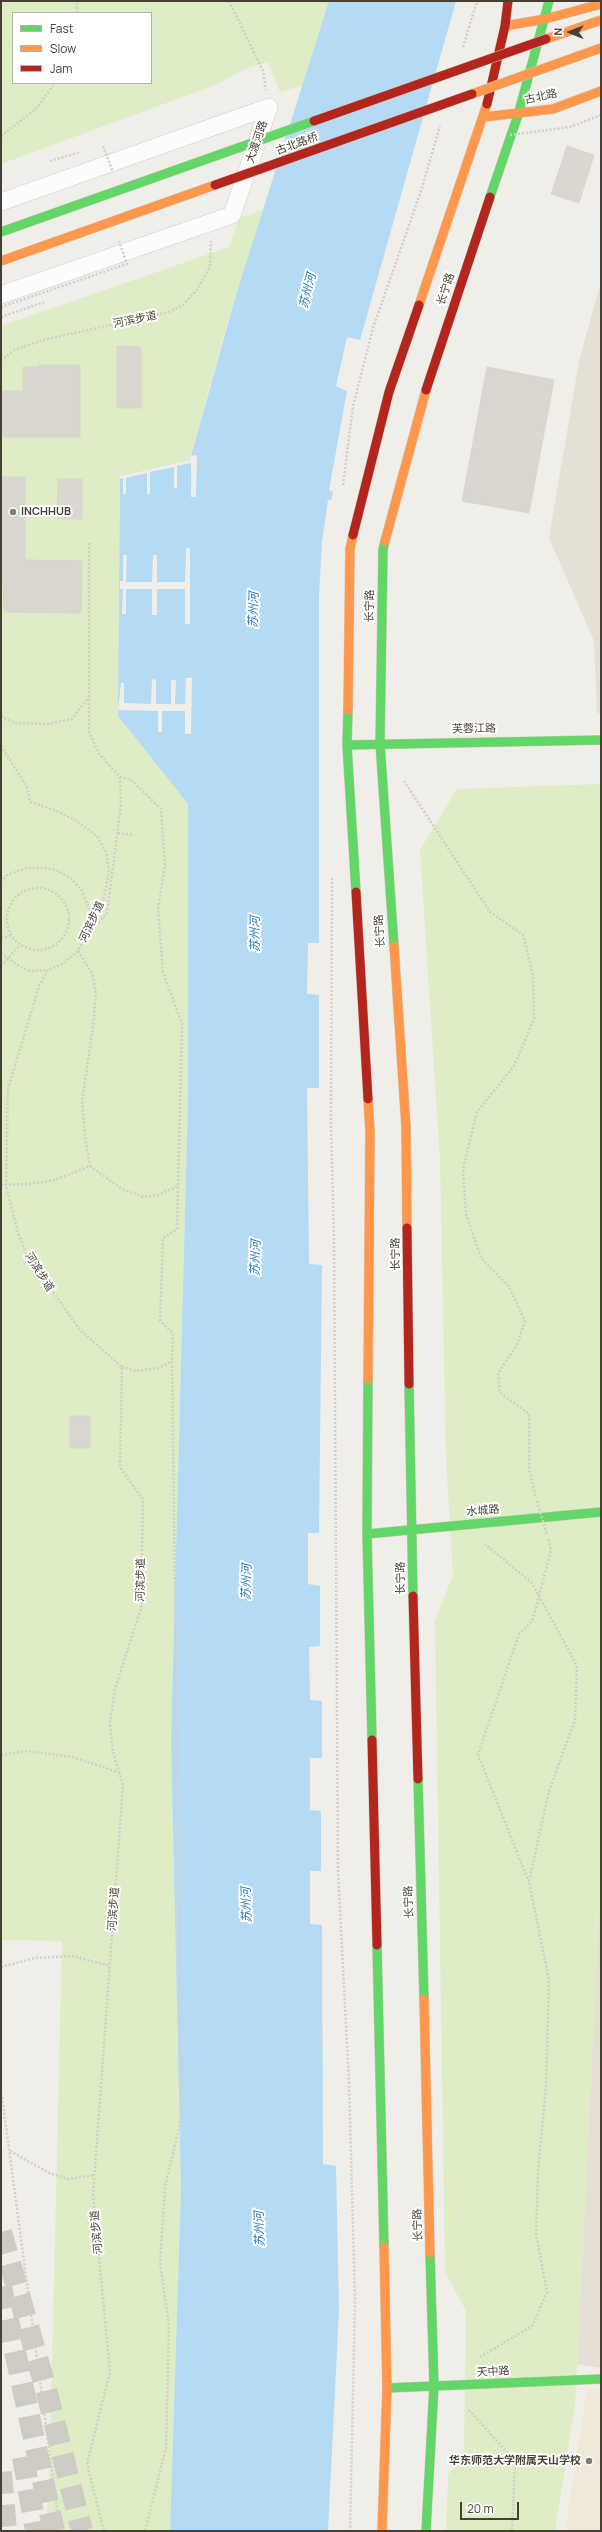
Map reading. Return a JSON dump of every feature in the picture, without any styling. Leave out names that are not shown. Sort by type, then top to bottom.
[{"type":"main road","name":"长宁路","points":[[382,2531],[387,2388],[367,1534],[370,1132],[347,745],[350,549],[389,392],[484,117],[506,26],[508,1]]},
{"type":"main road","name":"长宁路","points":[[426,2531],[434,2386],[411,1530],[406,1127],[380,743],[383,550],[422,401],[518,114],[549,1]]},
{"type":"main road","points":[[506,26],[545,19],[601,4]]},
{"type":"main road","name":"古北路桥","points":[[1,232],[601,20]]},
{"type":"main road","name":"古北路桥","points":[[1,261],[601,48]]},
{"type":"main road","name":"古北路","points":[[484,117],[553,109],[601,91]]},
{"type":"main road","name":"芙蓉江路","points":[[347,745],[380,743],[601,740]]},
{"type":"main road","name":"水城路","points":[[367,1534],[601,1512]]},
{"type":"main road","name":"天中路","points":[[387,2388],[601,2379]]},
{"type":"street","name":"大渡河路","points":[[1,202],[269,106]]},
{"type":"street","name":"大渡河路","points":[[1,295],[232,215],[269,106]]},
{"type":"path","points":[[77,1],[77,12]]},
{"type":"path","points":[[229,1],[263,71],[269,106]]},
{"type":"path","points":[[1,136],[36,109],[54,84]]},
{"type":"path","points":[[510,135],[570,127],[601,115]]},
{"type":"path","points":[[95,148],[103,146],[120,190]]},
{"type":"path","points":[[50,161],[88,150]]},
{"type":"path","points":[[1,307],[127,264],[111,222]]},
{"type":"path","name":"河滨步道","points":[[1,361],[14,350],[43,340],[169,312],[183,305],[196,290],[210,267],[211,243],[206,224]]},
{"type":"path","points":[[88,932],[107,913],[121,804],[120,778],[99,754],[89,732],[89,543]]},
{"type":"path","points":[[1,716],[15,723],[48,724],[72,719],[89,696]]},
{"type":"path","name":"河滨步道","points":[[1,746],[27,787],[30,802],[52,809],[76,820],[97,836],[106,852],[109,872],[103,902],[78,952],[62,964],[48,970],[39,986],[8,1089],[6,1185],[18,1233],[27,1255],[80,1330],[122,1367],[120,1468],[143,1500],[141,1608],[115,1689],[110,1722],[113,1752],[124,1785],[93,2195],[110,2372],[87,2464],[104,2531]]},
{"type":"path","points":[[401,776],[490,912],[524,936],[533,975],[534,1019],[514,1066],[477,1112],[463,1169],[466,1214],[481,1258],[509,1288],[525,1320],[516,1347],[498,1373],[500,1394],[529,1414],[528,1469],[551,1550],[532,1621],[519,1634],[478,1756],[529,1882],[549,1980],[546,2086],[538,2171],[536,2234],[547,2292],[532,2326],[480,2357]]},
{"type":"path","points":[[120,778],[130,779],[161,809],[165,864],[158,910],[163,972],[182,1024],[177,1229],[163,1238],[160,1321],[173,1333],[172,1361],[182,2115],[165,2188],[160,2263],[169,2326],[166,2448],[145,2531]]},
{"type":"path","points":[[118,833],[133,835]]},
{"type":"path","points":[[1,882],[7,875],[27,868],[56,870],[72,879],[82,891],[89,909],[88,932]]},
{"type":"path","points":[[43,888],[56,893],[65,904],[69,917],[67,931],[59,942],[47,950],[33,950],[20,945],[11,935],[7,921],[9,907],[17,896],[29,889],[43,888]]},
{"type":"path","points":[[1,938],[11,935]]},
{"type":"path","points":[[1,966],[20,945]]},
{"type":"path","points":[[78,952],[92,973],[96,994],[93,1027],[82,1101],[85,1137],[90,1166],[122,1190],[144,1197],[158,1195],[178,1186]]},
{"type":"path","points":[[1,953],[8,960],[31,970],[48,970]]},
{"type":"path","points":[[1,1185],[54,1180],[90,1166]]},
{"type":"path","points":[[122,1367],[135,1371],[159,1368],[172,1361]]},
{"type":"path","points":[[462,1525],[532,1583],[577,1666],[575,1720],[549,1791],[529,1882]]},
{"type":"path","points":[[1,1755],[26,1751],[73,1757],[120,1773]]},
{"type":"path","points":[[1,1967],[35,1958],[73,1956],[110,1966]]},
{"type":"path","points":[[1,2089],[60,2531]]},
{"type":"path","points":[[9,2151],[49,2173],[68,2179],[95,2175]]},
{"type":"path","points":[[469,2410],[515,2461],[512,2531]]},
{"type":"shaded area","points":[[601,281],[601,713],[597,713],[594,641],[549,538],[579,361]]},
{"type":"shaded area","points":[[601,1868],[601,2368],[577,2364]]},
{"type":"shaded area","name":"华东师范大学附属天山学校","points":[[587,2389],[601,2390],[601,2531],[565,2531]]},
{"type":"green space","points":[[1,1],[329,1],[304,85],[280,92],[268,62],[247,68],[218,84],[1,164]]},
{"type":"green space","points":[[263,210],[225,331],[190,460],[120,476],[118,716],[188,804],[188,1098],[171,1740],[181,2189],[170,2531],[45,2531],[49,2491],[62,1941],[1,1940],[1,326],[229,247],[239,218]]},
{"type":"green space","points":[[601,784],[601,1876],[575,2405],[555,2531],[446,2531],[448,2475],[464,2454],[466,2311],[445,2272],[435,1621],[453,1575],[446,1458],[440,1161],[420,850],[457,789]]},
{"type":"water","name":"苏州河","points":[[329,1],[456,1],[360,340],[347,337],[336,386],[347,391],[329,490],[333,492],[331,500],[328,500],[322,542],[319,595],[319,943],[308,943],[307,994],[319,995],[319,1088],[307,1088],[309,1264],[322,1265],[319,1533],[308,1533],[308,1584],[320,1586],[320,1646],[309,1647],[310,1700],[322,1701],[322,1758],[310,1758],[310,1810],[321,1811],[321,1871],[310,1871],[310,1924],[322,1925],[323,2164],[336,2166],[339,2311],[328,2531],[170,2531],[181,2189],[171,1740],[188,1098],[188,804],[118,716],[120,476],[190,460],[236,295]]},
{"type":"pier","points":[[197,455],[196,497],[191,497],[191,463],[177,466],[177,488],[174,488],[174,467],[150,472],[150,494],[147,494],[147,473],[126,478],[126,494],[123,494],[123,478],[120,479],[120,476],[190,460],[191,456]]},
{"type":"pier","points":[[186,548],[190,548],[190,624],[185,624],[185,589],[157,589],[157,615],[152,615],[152,589],[126,589],[126,614],[122,614],[123,589],[120,589],[120,581],[123,581],[123,555],[127,555],[126,582],[152,582],[153,555],[157,555],[157,582],[185,582]]},
{"type":"pier","points":[[186,678],[192,678],[191,734],[185,734],[185,711],[162,711],[162,732],[158,732],[158,711],[118,710],[121,683],[124,683],[124,703],[151,704],[152,679],[156,680],[156,704],[171,704],[171,680],[176,680],[175,704],[185,704]]},
{"type":"building","points":[[567,146],[594,155],[579,203],[551,194]]},
{"type":"building","points":[[117,346],[141,347],[141,408],[117,408]]},
{"type":"building","points":[[39,365],[80,365],[80,437],[1,437],[1,391],[23,391],[23,367],[39,367]]},
{"type":"building","points":[[487,367],[554,380],[529,513],[462,501]]},
{"type":"building","points":[[1,477],[25,477],[25,560],[82,561],[81,613],[4,612],[3,577],[1,577]]},
{"type":"building","points":[[58,479],[82,479],[82,519],[57,519]]},
{"type":"building","points":[[70,1416],[90,1416],[90,1448],[70,1448]]},
{"type":"tunnel","points":[[1,2232],[46,2389],[82,2531]]},
{"type":"tunnel","points":[[1,2287],[54,2531]]},
{"type":"tunnel","points":[[23,2457],[36,2531]]},
{"type":"tunnel","points":[[1,2472],[6,2531]]},
{"type":"traffic: fast","points":[[490,197],[518,115],[549,1]]},
{"type":"traffic: fast","points":[[1,232],[314,121]]},
{"type":"traffic: fast","points":[[385,541],[383,550],[380,743],[394,946]]},
{"type":"traffic: fast","points":[[348,710],[347,745],[356,892]]},
{"type":"traffic: fast","points":[[347,745],[601,740]]},
{"type":"traffic: fast","points":[[368,1379],[367,1534],[372,1740]]},
{"type":"traffic: fast","points":[[409,1384],[413,1596]]},
{"type":"traffic: fast","points":[[367,1534],[601,1512]]},
{"type":"traffic: fast","points":[[418,1779],[424,1999]]},
{"type":"traffic: fast","points":[[377,1945],[384,2247]]},
{"type":"traffic: fast","points":[[426,2531],[434,2386],[430,2253]]},
{"type":"traffic: fast","points":[[387,2388],[601,2379]]},
{"type":"traffic: slow","points":[[505,26],[545,19],[601,4]]},
{"type":"traffic: slow","points":[[546,39],[601,20]]},
{"type":"traffic: slow","points":[[472,94],[601,48]]},
{"type":"traffic: slow","points":[[484,117],[553,109],[601,91]]},
{"type":"traffic: slow","points":[[419,305],[487,104]]},
{"type":"traffic: slow","points":[[1,261],[215,185]]},
{"type":"traffic: slow","points":[[385,541],[426,390]]},
{"type":"traffic: slow","points":[[348,710],[350,549],[353,535]]},
{"type":"traffic: slow","points":[[394,946],[406,1127],[407,1228]]},
{"type":"traffic: slow","points":[[368,1099],[370,1132],[368,1379]]},
{"type":"traffic: slow","points":[[424,1999],[430,2253]]},
{"type":"traffic: slow","points":[[382,2531],[387,2388],[384,2247]]},
{"type":"traffic: jam","points":[[487,104],[505,26],[508,1]]},
{"type":"traffic: jam","points":[[314,121],[546,39]]},
{"type":"traffic: jam","points":[[215,185],[472,94]]},
{"type":"traffic: jam","points":[[426,390],[490,197]]},
{"type":"traffic: jam","points":[[353,535],[389,392],[419,305]]},
{"type":"traffic: jam","points":[[356,892],[368,1099]]},
{"type":"traffic: jam","points":[[407,1228],[409,1384]]},
{"type":"traffic: jam","points":[[413,1596],[418,1779]]},
{"type":"traffic: jam","points":[[372,1740],[377,1945]]},
{"type":"place","name":"INCHHUB","points":[[13,512]]},
{"type":"place","name":"华东师范大学附属天山学校","points":[[589,2461]]}]
